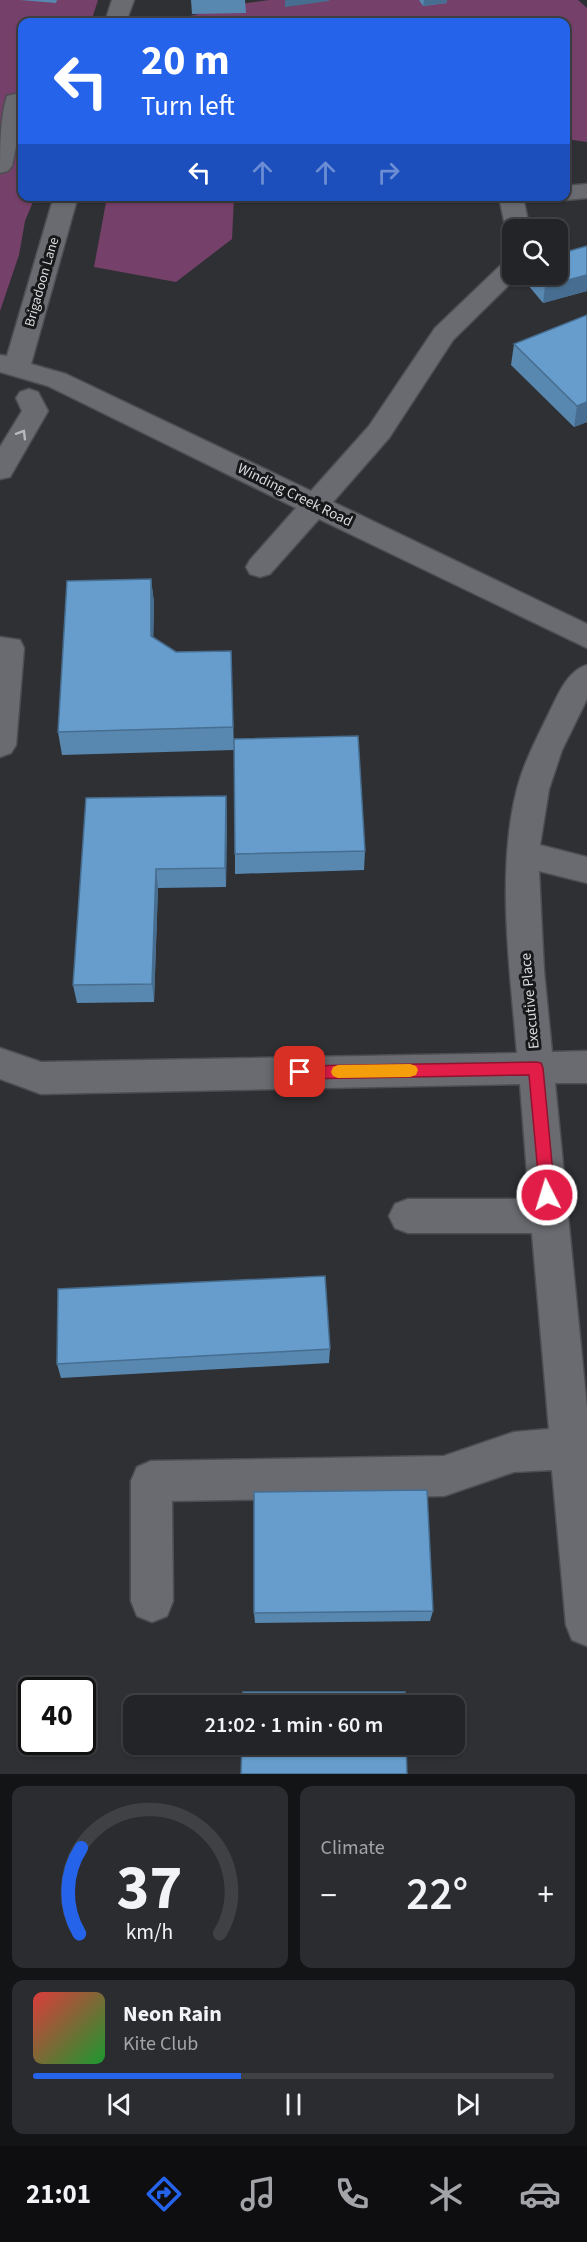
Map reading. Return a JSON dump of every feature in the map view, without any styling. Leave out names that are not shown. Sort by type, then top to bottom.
[{"type":"street","points":[[117,18],[123,0]]},
{"type":"street","points":[[0,166],[15,101]]},
{"type":"street","points":[[0,174],[18,176]]},
{"type":"street","points":[[570,193],[587,191]]},
{"type":"street","name":"Brigadoon Lane","points":[[8,365],[64,201]]},
{"type":"street","points":[[512,201],[516,219]]},
{"type":"street","points":[[260,567],[379,432],[444,334],[502,278]]},
{"type":"street","name":"Winding Creek Road","points":[[8,365],[37,387],[316,506],[587,637]]},
{"type":"street","points":[[0,433],[11,410],[37,387]]},
{"type":"street","points":[[0,470],[35,411],[37,387]]},
{"type":"street","points":[[0,648],[9,648],[0,745]]},
{"type":"street","name":"Executive Place","points":[[587,676],[573,696],[546,750],[533,789],[522,854],[526,948],[536,1068],[584,1570],[587,1625]]},
{"type":"street","points":[[522,854],[587,870]]},
{"type":"street","points":[[0,1063],[41,1078],[587,1068]]},
{"type":"street","points":[[408,1216],[549,1216]]},
{"type":"street","points":[[152,1601],[151,1481],[444,1476],[514,1452],[571,1448]]},
{"type":"shaded area","points":[[0,0],[98,0],[92,18],[18,18],[18,201],[33,201],[25,221],[19,255],[0,311]]},
{"type":"shaded area","points":[[269,0],[578,0],[587,8],[587,142],[570,140],[570,18],[185,18],[240,4]]},
{"type":"shaded area","points":[[106,201],[234,201],[232,239],[176,282],[94,267]]},
{"type":"building","points":[[587,246],[587,275],[568,280],[568,251]]},
{"type":"building","points":[[587,315],[587,402],[577,406],[514,344]]},
{"type":"building","points":[[151,579],[151,636],[176,652],[231,651],[233,727],[58,732],[67,581]]},
{"type":"building","points":[[358,736],[365,851],[235,854],[234,739]]},
{"type":"building","points":[[226,796],[225,868],[156,869],[152,984],[73,985],[86,798]]},
{"type":"building","points":[[325,1276],[330,1349],[57,1364],[58,1289]]},
{"type":"building","points":[[427,1490],[433,1611],[254,1613],[254,1492]]},
{"type":"building","points":[[243,1692],[405,1692],[405,1695],[243,1695]]},
{"type":"building","points":[[242,1755],[406,1755],[407,1774],[241,1774]]},
{"type":"slow traffic","points":[[338,1072],[410,1070]]},
{"type":"route","points":[[300,1072],[536,1068],[547,1195]]}]
